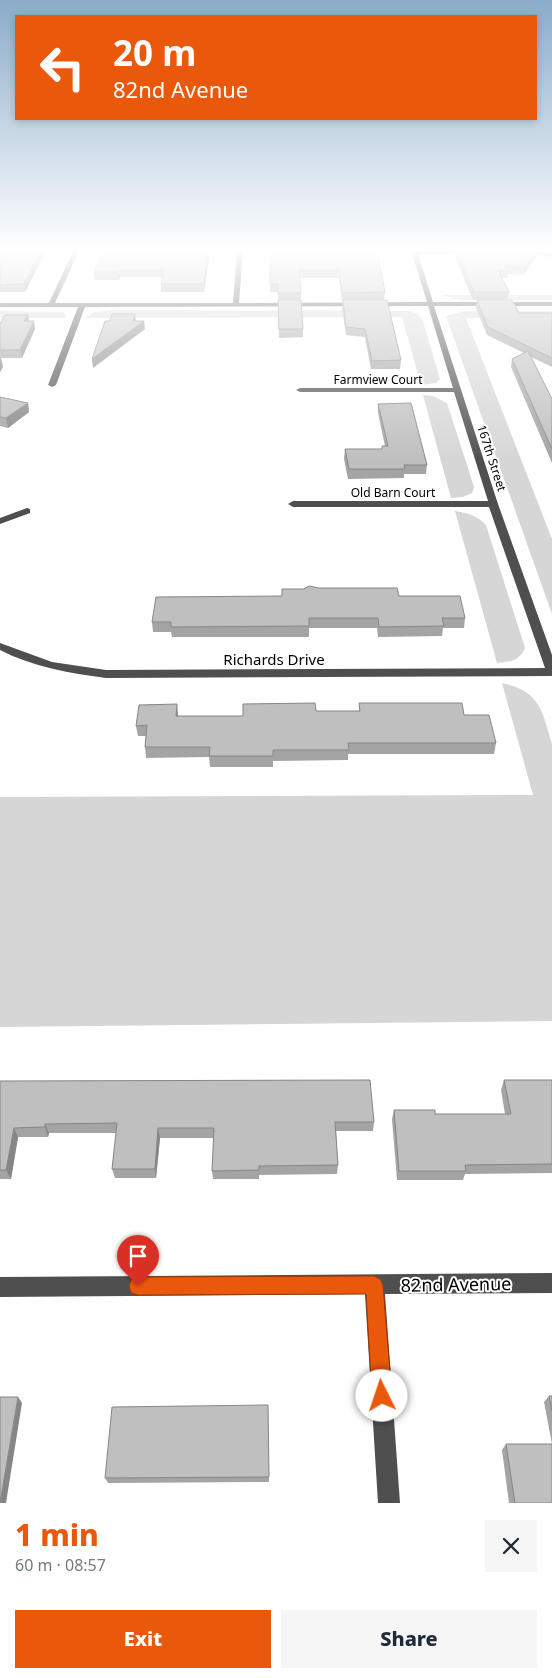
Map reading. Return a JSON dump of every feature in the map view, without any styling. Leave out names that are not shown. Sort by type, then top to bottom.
[{"type":"street","points":[[52,385],[76,321]]},
{"type":"street","name":"167th Street","points":[[435,321],[494,504],[552,672]]},
{"type":"street","name":"Farmview Court","points":[[300,390],[457,390]]},
{"type":"street","name":"Old Barn Court","points":[[293,504],[494,504]]},
{"type":"street","points":[[0,521],[27,511]]},
{"type":"street","name":"Richards Drive","points":[[0,646],[28,659],[53,666],[106,674],[552,672]]},
{"type":"street","name":"82nd Avenue","points":[[0,1287],[552,1283]]},
{"type":"street","points":[[374,1285],[389,1503]]},
{"type":"shaded area","points":[[403,321],[423,321],[440,379],[436,383],[421,385]]},
{"type":"shaded area","points":[[448,321],[467,321],[552,539],[552,614]]},
{"type":"shaded area","points":[[423,395],[433,396],[447,403],[474,487],[472,493],[463,497],[451,498]]},
{"type":"shaded area","points":[[455,511],[472,515],[486,525],[525,648],[520,656],[514,660],[497,663]]},
{"type":"shaded area","points":[[502,683],[524,691],[538,704],[552,744],[552,1021],[0,1027],[0,797],[533,795]]},
{"type":"building","points":[[1,321],[34,321],[20,350],[0,350]]},
{"type":"building","points":[[105,321],[144,321],[92,359]]},
{"type":"building","points":[[279,321],[302,321],[303,329],[279,329]]},
{"type":"building","points":[[345,321],[392,321],[401,360],[372,361],[365,329],[346,327]]},
{"type":"building","points":[[486,321],[552,321],[552,358],[488,327]]},
{"type":"building","points":[[528,351],[552,399],[552,449],[512,359]]},
{"type":"building","points":[[0,397],[28,403],[6,418],[0,417]]},
{"type":"building","points":[[411,403],[427,465],[404,465],[405,469],[349,469],[345,449],[382,449],[382,446],[388,446],[378,404]]},
{"type":"building","points":[[309,586],[319,588],[397,588],[399,596],[460,596],[465,618],[442,618],[444,626],[379,627],[378,618],[309,618],[309,626],[171,627],[171,622],[152,622],[156,597],[282,596],[282,589],[304,589]]},
{"type":"building","points":[[315,703],[316,711],[360,711],[359,703],[462,703],[464,715],[489,715],[496,743],[348,743],[349,750],[273,750],[273,756],[209,756],[210,747],[145,747],[147,725],[136,726],[139,705],[177,704],[176,716],[243,716],[243,704]]},
{"type":"building","points":[[370,1080],[374,1122],[335,1122],[338,1165],[259,1166],[259,1170],[212,1171],[214,1128],[158,1128],[155,1169],[112,1169],[117,1123],[45,1124],[45,1127],[14,1128],[6,1170],[0,1170],[0,1081]]},
{"type":"building","points":[[504,1080],[552,1080],[552,1164],[465,1165],[466,1171],[399,1171],[394,1110],[435,1110],[435,1114],[511,1114]]},
{"type":"building","points":[[549,1396],[552,1396],[552,1411]]},
{"type":"building","points":[[0,1397],[18,1397],[0,1503]]},
{"type":"building","points":[[268,1405],[269,1477],[105,1478],[112,1407]]},
{"type":"building","points":[[506,1444],[552,1444],[552,1503],[515,1503]]},
{"type":"route","points":[[138,1286],[374,1285],[382,1396]]}]
